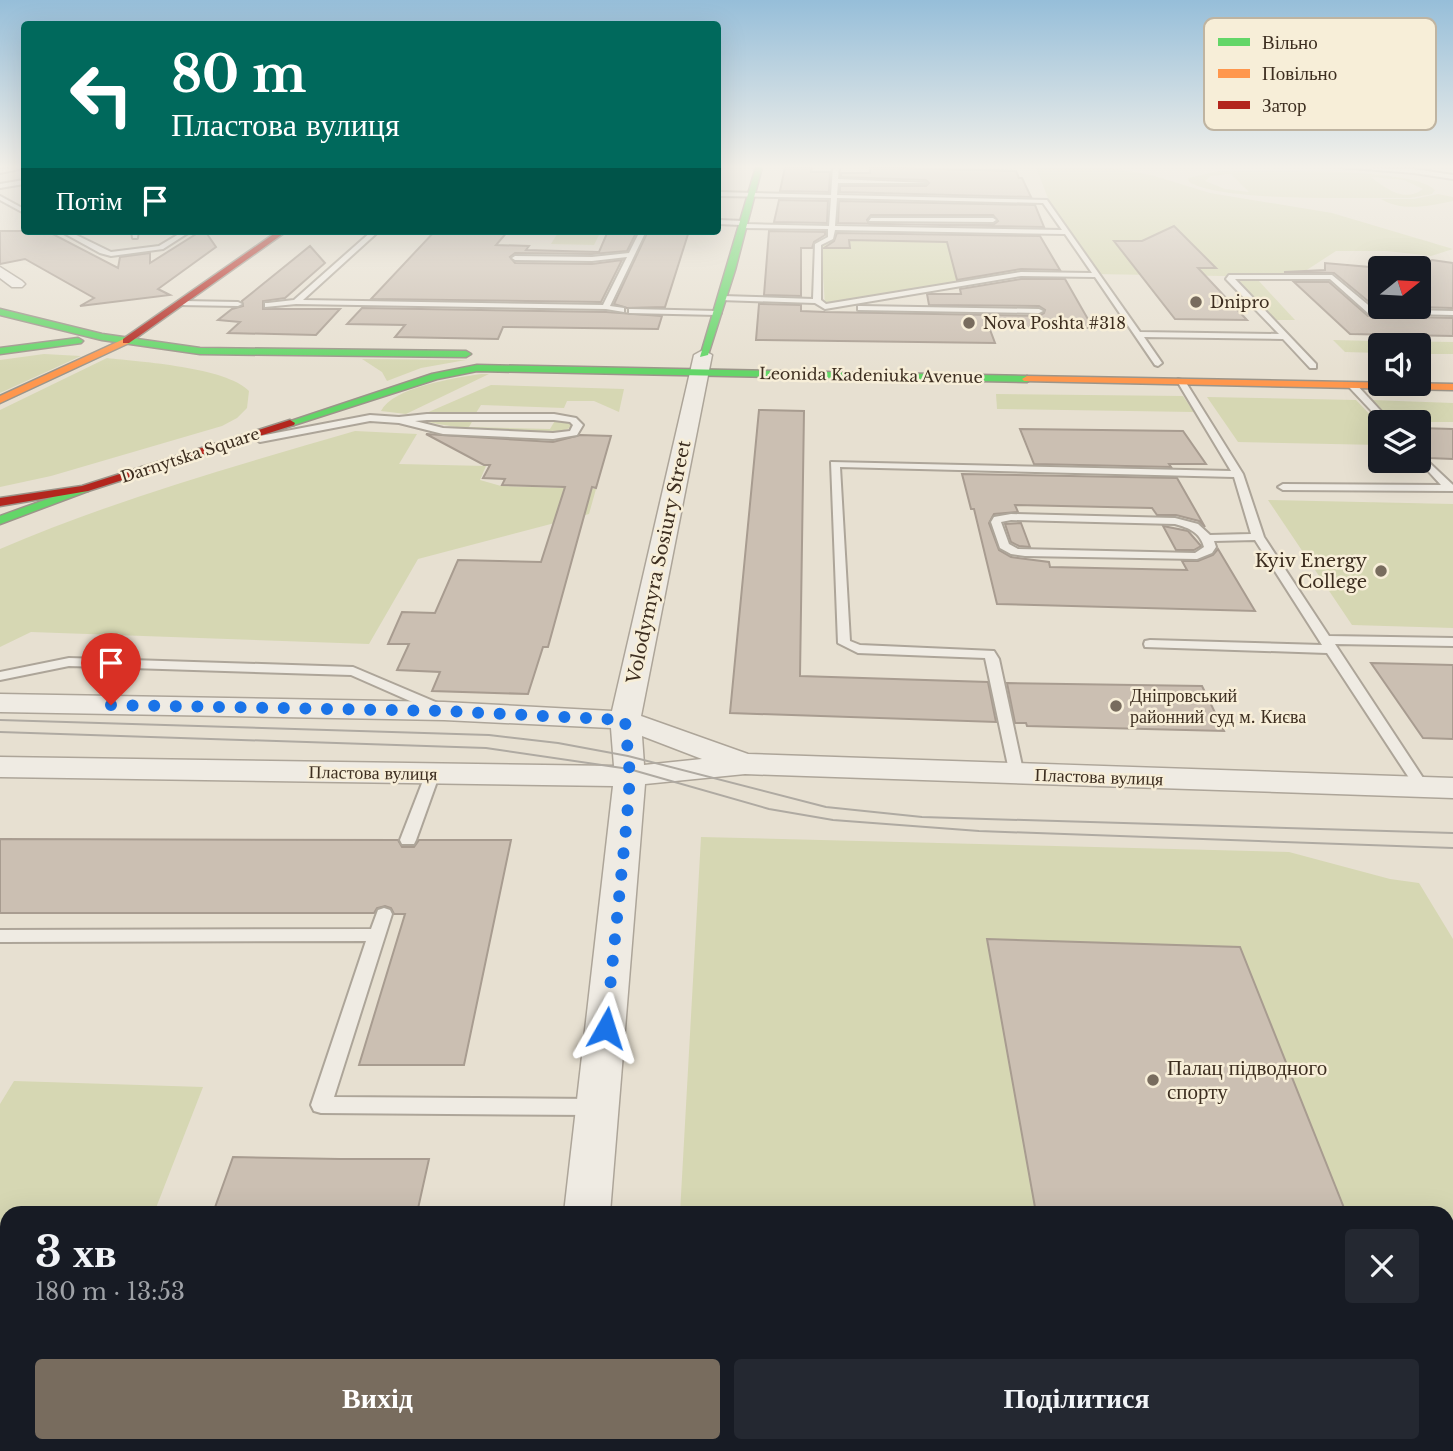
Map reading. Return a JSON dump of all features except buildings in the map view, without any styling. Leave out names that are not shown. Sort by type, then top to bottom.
[{"type":"main road","points":[[0,400],[126,341],[277,235]]},
{"type":"main road","points":[[702,359],[740,235]]},
{"type":"main road","points":[[0,312],[126,341],[288,360],[316,371]]},
{"type":"main road","points":[[0,351],[51,343],[126,341]]},
{"type":"main road","points":[[232,353],[634,355]]},
{"type":"main road","name":"Leonida Kadeniuka Avenue","points":[[296,421],[435,376],[477,368],[702,359],[1181,381],[1453,387]]},
{"type":"main road","points":[[1135,362],[1164,363]]},
{"type":"main road","points":[[1287,365],[1320,366]]},
{"type":"main road","points":[[296,421],[330,400],[334,392]]},
{"type":"main road","name":"Darnytska Square","points":[[0,520],[84,489],[296,421]]},
{"type":"main road","name":"Darnytska Square","points":[[0,502],[84,489]]},
{"type":"street","points":[[0,271],[17,284],[0,289]]},
{"type":"street","name":"Volodymyra Sosiury Street","points":[[588,1206],[630,776],[625,720],[702,359]]},
{"type":"street","name":"Пластова вулиця","points":[[0,703],[444,711],[625,720],[745,764]]},
{"type":"street","name":"Пластова вулиця","points":[[0,767],[630,776],[745,764],[1453,788]]},
{"type":"lane","points":[[70,235],[102,253],[111,254],[161,248],[182,235]]},
{"type":"lane","points":[[296,302],[371,235]]},
{"type":"lane","points":[[606,307],[641,235]]},
{"type":"lane","points":[[817,301],[818,244],[830,239],[831,235]]},
{"type":"lane","points":[[1069,235],[1138,334],[1164,363]]},
{"type":"lane","points":[[515,258],[592,259],[631,255]]},
{"type":"lane","points":[[825,307],[1021,274],[1097,275]]},
{"type":"lane","points":[[1320,366],[1285,337],[1229,276],[1332,277],[1371,311],[1453,313]]},
{"type":"lane","points":[[632,311],[817,301],[825,307],[1039,311]]},
{"type":"lane","points":[[268,305],[296,302],[606,307],[621,310]]},
{"type":"lane","points":[[183,303],[238,304]]},
{"type":"lane","points":[[1138,334],[1285,337]]},
{"type":"lane","points":[[1181,381],[1238,474],[1258,537],[1422,787]]},
{"type":"lane","points":[[1352,385],[1376,410]]},
{"type":"lane","points":[[380,418],[372,411],[373,403],[388,391]]},
{"type":"lane","points":[[197,453],[355,418],[399,420],[443,431],[553,436],[569,435],[578,428],[573,420],[547,417],[529,425],[513,427],[472,426],[439,417],[399,420]]},
{"type":"lane","points":[[1017,775],[993,659],[989,654],[858,649],[844,643],[835,464],[1238,474]]},
{"type":"lane","points":[[1431,468],[1452,488]]},
{"type":"lane","points":[[1283,487],[1452,488]]},
{"type":"lane","points":[[1207,538],[1210,547],[1208,551],[1197,556],[1025,553],[1015,552],[1004,546],[996,522],[998,519],[1011,517],[1165,520],[1195,526],[1207,538],[1258,537]]},
{"type":"lane","points":[[1150,644],[1453,642]]},
{"type":"lane","points":[[0,676],[69,662],[353,671],[444,711]]},
{"type":"lane","points":[[408,840],[433,773]]},
{"type":"lane","points":[[384,914],[321,1105],[597,1107]]},
{"type":"lane","points":[[0,936],[377,935]]},
{"type":"green space","points":[[557,235],[599,235],[594,245],[551,244]]},
{"type":"green space","points":[[1068,235],[1405,235],[1453,249],[1431,256],[1387,251],[1336,251],[1296,277],[1091,274]]},
{"type":"green space","points":[[830,240],[1009,244],[1022,276],[825,306],[821,243]]},
{"type":"green space","points":[[1239,280],[1258,280],[1295,320],[1274,320]]},
{"type":"green space","points":[[1333,340],[1368,341],[1368,353],[1345,352]]},
{"type":"green space","points":[[1431,342],[1453,342],[1453,354],[1431,354]]},
{"type":"green space","points":[[44,354],[81,356],[0,393],[0,360]]},
{"type":"green space","points":[[107,358],[182,367],[222,376],[249,391],[247,408],[237,418],[222,426],[51,476],[0,487],[0,410]]},
{"type":"green space","points":[[362,359],[466,360],[421,368],[387,381],[382,372]]},
{"type":"green space","points":[[489,374],[406,414],[381,411],[398,396],[411,390]]},
{"type":"green space","points":[[491,385],[624,389],[619,412],[594,401],[567,401],[564,408],[481,405],[476,413],[424,414]]},
{"type":"green space","points":[[996,394],[1183,396],[1194,412],[997,409]]},
{"type":"green space","points":[[1207,397],[1356,400],[1368,412],[1368,445],[1238,442]]},
{"type":"green space","points":[[1371,400],[1453,403],[1453,422],[1431,422],[1431,410],[1381,410]]},
{"type":"green space","points":[[556,419],[564,420],[572,426],[562,431],[524,433],[477,430],[423,421],[473,420],[469,427],[550,429]]},
{"type":"green space","points":[[355,431],[417,434],[399,464],[486,466],[480,480],[501,486],[596,489],[589,514],[418,559],[369,644],[31,632],[0,647],[0,549],[130,500]]},
{"type":"green space","name":"Kyiv Energy College","points":[[1268,500],[1453,504],[1453,628],[1352,625]]},
{"type":"green space","points":[[701,837],[1289,852],[1390,879],[1419,883],[1453,939],[1453,1206],[680,1206]]},
{"type":"green space","points":[[14,1081],[203,1087],[157,1206],[0,1206],[0,1104]]},
{"type":"tram line","points":[[0,720],[489,735],[558,743],[628,756],[826,807],[922,817],[1453,833]]},
{"type":"tram line","points":[[0,732],[486,748],[629,769],[769,809],[833,820],[979,831],[1453,848]]},
{"type":"traffic: fast","points":[[703,355],[741,235]]},
{"type":"traffic: fast","points":[[0,312],[102,337],[200,351],[466,354]]},
{"type":"traffic: fast","points":[[0,351],[78,341]]},
{"type":"traffic: fast","points":[[290,423],[435,376],[477,368],[1027,379]]},
{"type":"traffic: fast","points":[[0,520],[84,489]]},
{"type":"traffic: slow","points":[[0,400],[126,341]]},
{"type":"traffic: slow","points":[[1027,379],[1453,387]]},
{"type":"traffic: jam","points":[[126,341],[277,235]]},
{"type":"traffic: jam","points":[[0,502],[84,489],[290,423]]},
{"type":"place","name":"Dnipro","points":[[1196,302]]},
{"type":"place","name":"Nova Poshta #318","points":[[969,323]]},
{"type":"place","name":"Kyiv Energy College","points":[[1381,571]]},
{"type":"place","name":"Дніпровський районний суд м. Києва","points":[[1116,706]]},
{"type":"place","name":"Палац підводного спорту","points":[[1153,1080]]},
{"type":"route","points":[[111,705],[444,711],[625,720],[630,776],[606,1028]]}]
